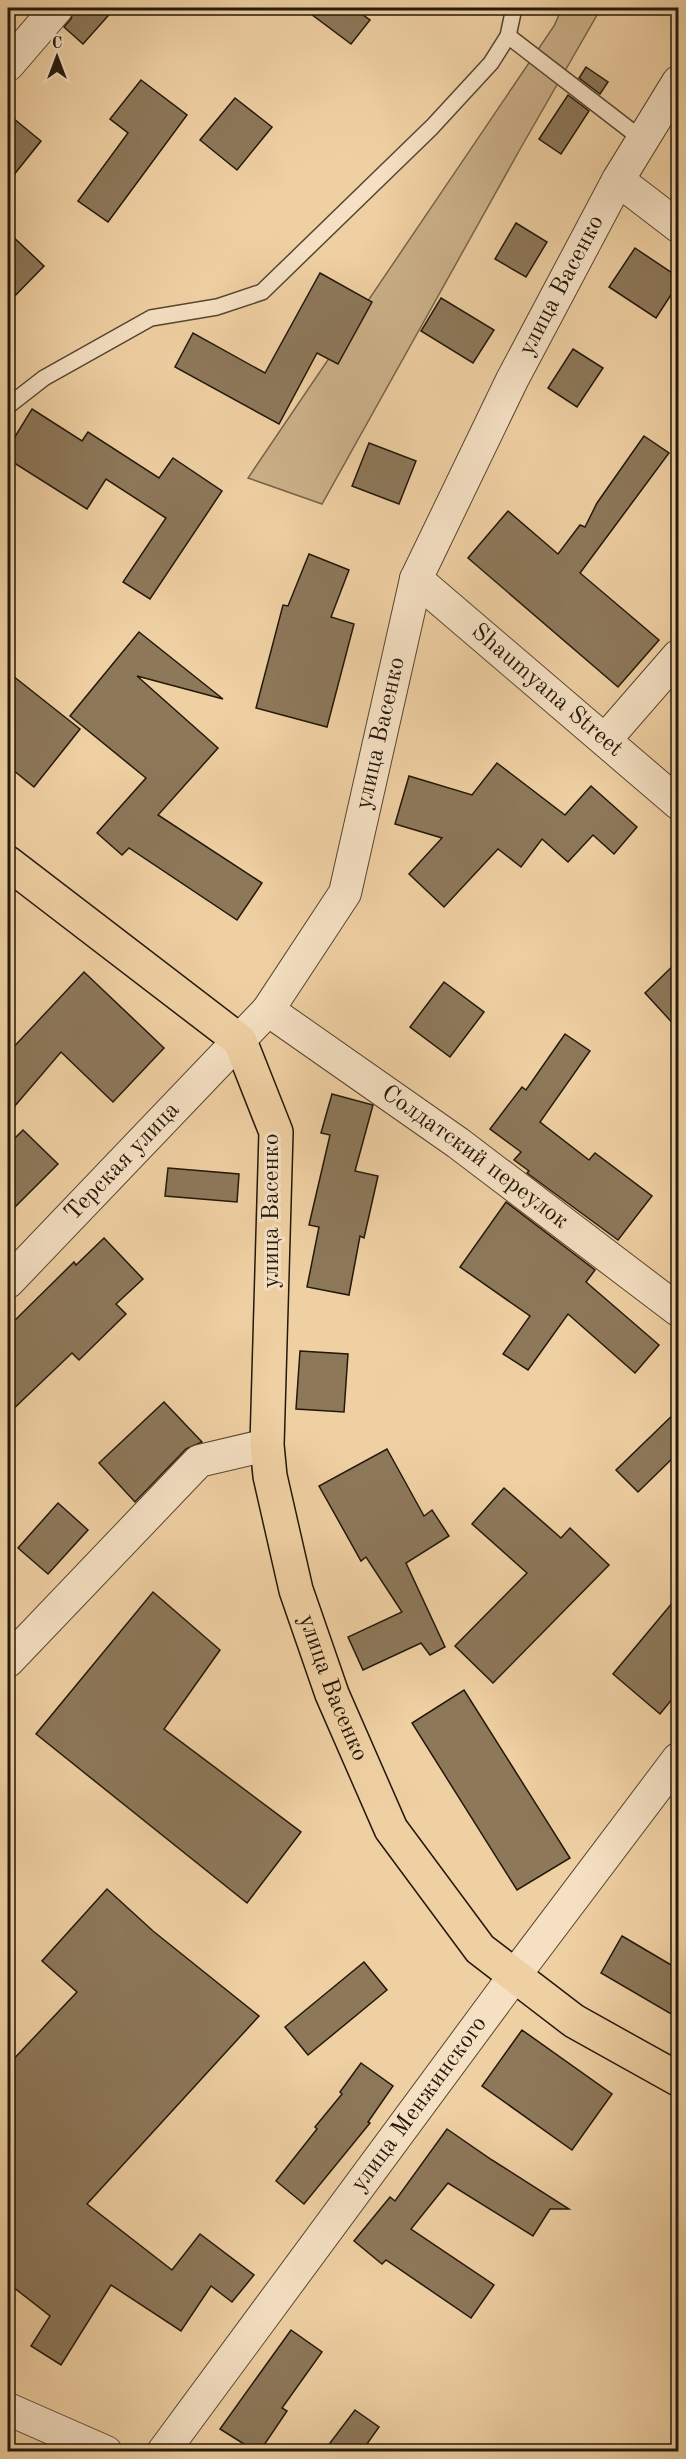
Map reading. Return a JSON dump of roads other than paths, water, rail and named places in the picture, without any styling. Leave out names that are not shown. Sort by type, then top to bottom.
[{"type":"main road","points":[[8,863],[240,1041]]},
{"type":"main road","name":"улица Васенко","points":[[240,1041],[276,1132],[267,1445],[270,1476],[296,1590],[332,1694],[390,1829],[480,1949],[574,2021],[678,2079]]},
{"type":"street","points":[[8,65],[57,8]]},
{"type":"street","name":"улица Васенко","points":[[240,1041],[268,1010],[345,893],[416,579],[512,380],[618,180],[678,82]]},
{"type":"street","points":[[618,180],[678,226]]},
{"type":"street","name":"Shaumyana Street","points":[[416,579],[678,803]]},
{"type":"street","points":[[605,740],[678,656]]},
{"type":"street","name":"Солдатский переулок","points":[[268,1010],[458,1143],[678,1310]]},
{"type":"street","name":"Терская улица","points":[[8,1282],[240,1041]]},
{"type":"street","points":[[8,1661],[199,1461],[267,1445]]},
{"type":"street","name":"улица Менжинского","points":[[163,2451],[515,1975],[678,1759]]},
{"type":"street","points":[[8,2409],[106,2451]]},
{"type":"lane","points":[[8,406],[44,378],[151,318],[217,307],[262,292],[432,127],[492,63],[508,36],[514,8]]},
{"type":"lane","points":[[508,36],[643,140]]}]
